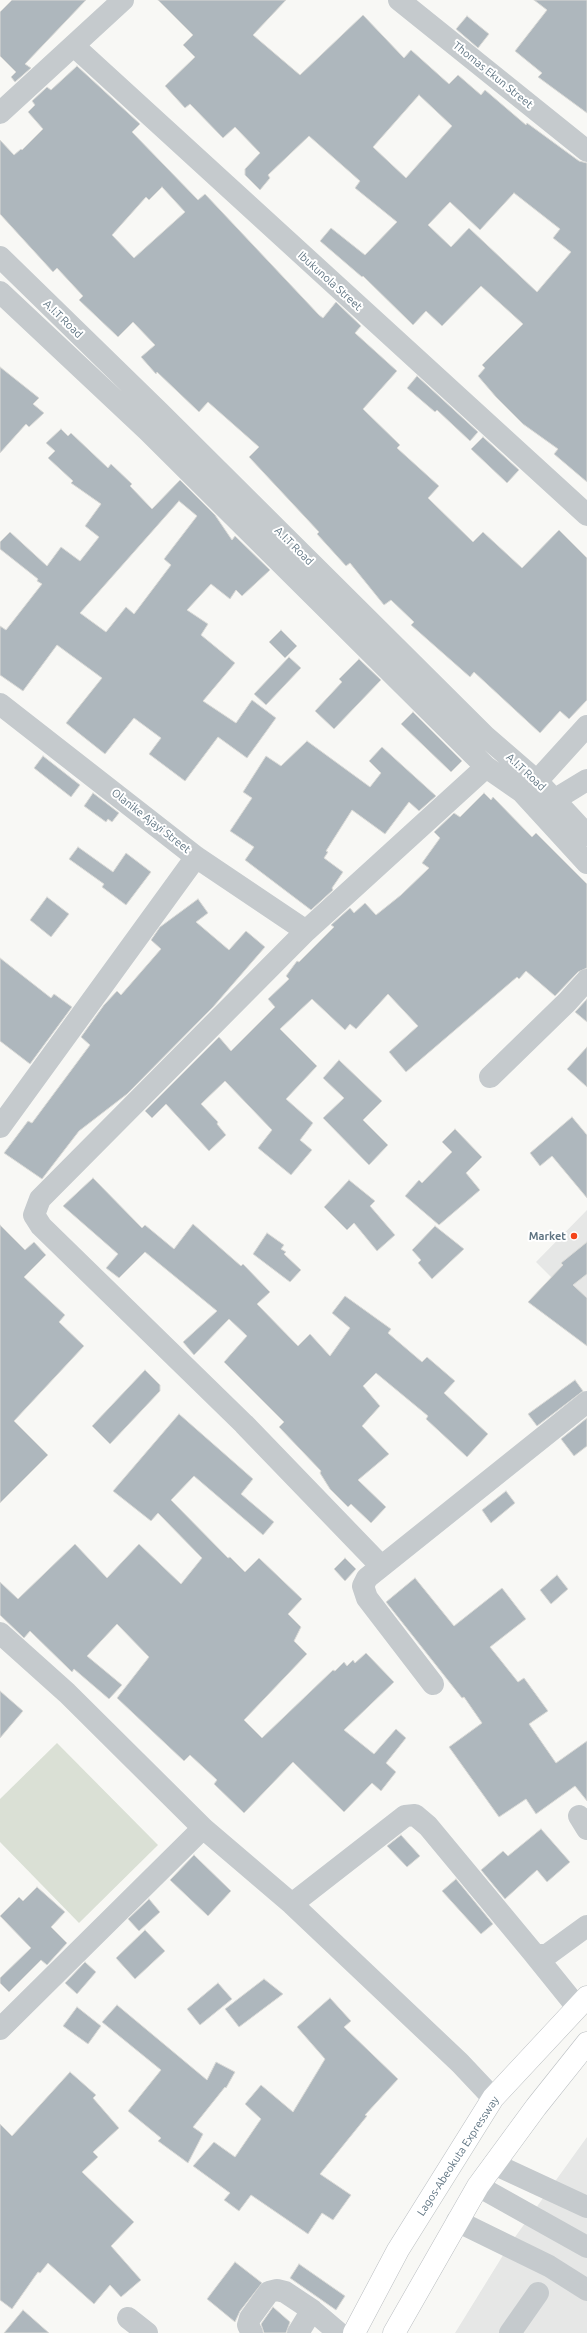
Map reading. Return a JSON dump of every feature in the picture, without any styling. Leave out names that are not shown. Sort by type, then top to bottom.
[{"type":"highway","name":"Lagos-Abeokuta Expressway","points":[[354,2333],[398,2250],[493,2098],[582,2002]]},
{"type":"highway","points":[[396,2332],[478,2186],[587,2043]]},
{"type":"street","points":[[0,113],[122,0]]},
{"type":"street","name":"Thomas Ekun Street","points":[[398,0],[587,151]]},
{"type":"street","name":"Ibukunola Street","points":[[74,46],[587,515]]},
{"type":"street","name":"A.I.T Road","points":[[0,257],[160,413],[485,736],[536,781],[587,835]]},
{"type":"street","name":"A.I.T Road","points":[[0,292],[147,430],[486,766],[522,792],[587,863]]},
{"type":"street","name":"Olanike Ajayi Street","points":[[0,704],[196,857],[306,931]]},
{"type":"street","points":[[536,781],[587,726]]},
{"type":"street","points":[[381,1566],[244,1424],[41,1226],[34,1215],[40,1199],[306,931],[486,766]]},
{"type":"street","points":[[554,800],[587,780]]},
{"type":"street","points":[[0,1127],[196,857]]},
{"type":"street","points":[[490,1077],[567,1002],[587,980]]},
{"type":"street","points":[[433,1684],[367,1598],[363,1586],[368,1578],[381,1566],[587,1402]]},
{"type":"street","points":[[0,1633],[67,1693],[203,1828],[292,1904],[460,2063],[493,2098]]},
{"type":"street","points":[[292,1904],[405,1816],[415,1815],[428,1826],[535,1955],[582,2002]]},
{"type":"street","points":[[2,2023],[203,1828]]},
{"type":"street","points":[[535,1955],[548,1955],[587,1926]]},
{"type":"street","points":[[494,2164],[587,2207]]},
{"type":"street","points":[[478,2186],[587,2247]]},
{"type":"street","points":[[457,2221],[549,2266],[587,2290]]},
{"type":"street","points":[[252,2333],[248,2325],[250,2318],[269,2292],[277,2290],[285,2292],[312,2310],[339,2333]]},
{"type":"street","points":[[510,2333],[538,2293]]},
{"type":"street","points":[[298,2333],[312,2310]]},
{"type":"street","points":[[128,2318],[147,2333]]},
{"type":"shaded area","name":"Market","points":[[587,1210],[587,1313],[536,1262]]},
{"type":"shaded area","points":[[57,1743],[158,1845],[79,1923],[0,1842],[0,1799]]},
{"type":"shaded area","points":[[587,2137],[587,2333],[455,2333],[510,2244]]},
{"type":"building","points":[[12,0],[86,0],[25,64],[31,68],[15,82],[11,77],[16,72],[0,56],[0,12]]},
{"type":"building","points":[[158,0],[286,0],[253,35],[300,75],[363,15],[404,58],[411,50],[449,84],[458,75],[481,95],[485,90],[526,125],[527,123],[579,161],[587,163],[587,482],[554,454],[558,449],[523,424],[496,397],[478,376],[485,368],[482,365],[523,324],[481,286],[442,326],[426,311],[413,325],[363,276],[362,277],[320,241],[331,228],[365,255],[397,222],[355,188],[360,181],[309,136],[268,175],[270,178],[260,190],[245,175],[245,169],[260,153],[235,127],[223,138],[190,104],[185,108],[165,86],[195,57],[183,45],[193,35]],"holes":[[[419,95],[452,126],[406,178],[373,147]],[[514,193],[560,229],[553,238],[571,252],[537,292],[469,228],[451,247],[428,225],[450,202],[480,230]]]},
{"type":"building","points":[[534,0],[587,0],[587,113],[538,77],[542,73],[515,51],[547,10]]},
{"type":"building","points":[[467,16],[489,34],[478,48],[456,29]]},
{"type":"building","points":[[77,66],[140,124],[132,132],[198,200],[205,194],[319,315],[323,318],[336,302],[361,326],[355,333],[397,371],[363,409],[400,445],[397,448],[439,486],[428,498],[473,542],[483,532],[522,568],[559,530],[587,558],[587,700],[569,719],[560,711],[540,733],[474,672],[470,677],[411,625],[414,622],[391,600],[384,605],[350,563],[346,566],[317,534],[319,532],[249,457],[259,447],[208,402],[199,412],[157,372],[156,374],[141,357],[155,345],[133,322],[118,337],[79,300],[83,296],[57,268],[53,272],[0,214],[0,140],[14,155],[21,149],[22,150],[43,129],[28,112],[35,105],[32,101],[47,87],[51,90]],"holes":[[[162,187],[185,212],[134,258],[112,235],[146,197],[149,200]]]},
{"type":"building","points":[[0,367],[39,398],[33,404],[44,413],[29,427],[26,424],[0,453]]},
{"type":"building","points":[[417,376],[478,432],[470,441],[437,410],[435,412],[407,388]]},
{"type":"building","points":[[61,429],[68,436],[71,433],[108,468],[111,464],[132,484],[130,486],[152,509],[180,480],[215,515],[232,540],[235,536],[270,570],[242,596],[236,590],[230,599],[211,584],[187,610],[208,624],[201,635],[235,663],[203,701],[236,723],[252,700],[276,718],[247,758],[218,737],[185,781],[149,754],[161,738],[134,718],[105,754],[66,723],[102,678],[57,645],[23,691],[0,675],[0,626],[6,630],[42,584],[37,581],[38,579],[0,549],[0,542],[10,532],[47,566],[61,547],[80,561],[99,537],[85,526],[101,504],[71,483],[73,481],[48,458],[55,451],[46,443]],"holes":[[[179,501],[197,516],[164,559],[171,565],[134,614],[126,607],[106,632],[80,613]]]},
{"type":"building","points":[[483,437],[519,470],[507,483],[471,449]]},
{"type":"building","points":[[281,630],[297,646],[285,658],[269,642]]},
{"type":"building","points":[[289,657],[301,668],[266,705],[254,694]]},
{"type":"building","points":[[359,659],[381,680],[334,729],[315,711],[342,682],[339,679]]},
{"type":"building","points":[[413,712],[462,761],[451,772],[401,724]]},
{"type":"building","points":[[307,741],[370,787],[381,773],[369,761],[382,747],[436,796],[419,811],[409,802],[385,834],[352,810],[326,851],[328,852],[324,858],[343,872],[332,888],[333,890],[311,910],[245,860],[254,847],[230,831],[252,798],[243,792],[266,756],[281,766]]},
{"type":"building","points":[[43,756],[80,785],[71,797],[34,768]]},
{"type":"building","points":[[93,793],[119,813],[112,822],[108,819],[106,822],[84,806]]},
{"type":"building","points":[[484,793],[491,800],[493,797],[532,837],[536,833],[587,884],[587,968],[578,972],[555,996],[526,971],[519,979],[517,977],[406,1072],[389,1052],[418,1026],[388,994],[356,1029],[350,1024],[345,1030],[312,999],[280,1029],[317,1066],[286,1099],[313,1123],[300,1140],[312,1150],[291,1175],[258,1148],[272,1130],[225,1081],[201,1104],[218,1122],[217,1124],[226,1135],[209,1151],[166,1104],[152,1118],[145,1111],[219,1037],[231,1051],[275,1007],[268,999],[289,979],[286,976],[297,961],[299,962],[334,927],[331,925],[350,908],[354,913],[365,903],[376,915],[401,895],[429,868],[422,863],[440,838],[434,832],[454,813],[460,817]]},
{"type":"building","points":[[78,847],[113,872],[126,853],[151,872],[126,905],[102,887],[104,884],[69,859]]},
{"type":"building","points":[[47,897],[69,914],[51,937],[30,920]]},
{"type":"building","points":[[198,899],[208,913],[196,922],[229,950],[246,931],[265,947],[213,1007],[127,1094],[79,1131],[42,1179],[4,1153],[28,1121],[32,1123],[90,1045],[81,1037],[104,1005],[117,991],[121,995],[161,949],[151,940],[160,927]]},
{"type":"building","points":[[0,958],[51,998],[54,994],[72,1007],[30,1064],[0,1041]]},
{"type":"building","points":[[587,999],[587,1022],[575,1012]]},
{"type":"building","points":[[587,1047],[587,1087],[567,1069]]},
{"type":"building","points":[[339,1060],[382,1101],[363,1120],[388,1145],[369,1165],[323,1118],[344,1098],[323,1078]]},
{"type":"building","points":[[572,1117],[587,1135],[587,1198],[552,1156],[540,1166],[530,1153]]},
{"type":"building","points":[[455,1129],[482,1157],[466,1173],[480,1190],[439,1225],[405,1196],[419,1180],[422,1183],[452,1152],[442,1142]]},
{"type":"building","points":[[93,1178],[142,1228],[145,1225],[174,1249],[193,1224],[241,1266],[243,1264],[270,1292],[257,1304],[298,1346],[310,1334],[330,1356],[350,1328],[332,1313],[345,1296],[391,1329],[388,1333],[422,1362],[427,1357],[455,1381],[444,1393],[488,1434],[467,1457],[426,1419],[428,1416],[376,1373],[363,1386],[380,1406],[362,1426],[389,1454],[358,1480],[386,1507],[371,1523],[351,1504],[348,1507],[330,1489],[320,1473],[321,1471],[279,1427],[284,1422],[224,1362],[247,1336],[229,1319],[194,1355],[183,1342],[217,1311],[145,1252],[119,1278],[106,1268],[118,1254],[63,1206]]},
{"type":"building","points":[[349,1180],[375,1201],[370,1206],[395,1235],[377,1251],[354,1223],[347,1230],[324,1207]]},
{"type":"building","points":[[0,1225],[25,1250],[34,1242],[46,1255],[24,1277],[65,1315],[59,1322],[84,1346],[14,1421],[48,1455],[0,1503]]},
{"type":"building","points":[[435,1226],[464,1249],[432,1279],[418,1263],[421,1260],[412,1250]]},
{"type":"building","points":[[267,1233],[284,1245],[281,1249],[286,1252],[284,1254],[301,1270],[290,1282],[253,1254]]},
{"type":"building","points":[[587,1242],[587,1274],[573,1285],[587,1298],[587,1346],[528,1302],[563,1265],[561,1263]]},
{"type":"building","points":[[145,1370],[160,1385],[160,1391],[110,1444],[92,1426]]},
{"type":"building","points":[[575,1380],[583,1391],[537,1426],[528,1414]]},
{"type":"building","points":[[179,1414],[253,1479],[241,1494],[274,1522],[263,1535],[194,1476],[171,1500],[228,1558],[230,1557],[245,1572],[259,1558],[302,1599],[288,1614],[301,1627],[294,1641],[307,1654],[244,1720],[262,1738],[333,1670],[335,1671],[344,1662],[347,1666],[353,1660],[355,1663],[366,1653],[394,1682],[344,1730],[374,1754],[396,1729],[406,1738],[386,1763],[396,1772],[381,1791],[372,1783],[344,1812],[293,1762],[244,1813],[214,1784],[217,1780],[190,1755],[184,1761],[117,1698],[149,1657],[117,1624],[87,1656],[122,1685],[109,1699],[74,1669],[72,1672],[30,1631],[24,1638],[0,1615],[0,1582],[18,1599],[75,1544],[107,1578],[139,1544],[181,1584],[202,1558],[158,1513],[151,1521],[113,1491]]},
{"type":"building","points":[[587,1418],[587,1446],[574,1456],[561,1439]]},
{"type":"building","points":[[506,1491],[515,1503],[491,1523],[482,1510]]},
{"type":"building","points":[[345,1558],[356,1569],[345,1581],[334,1569]]},
{"type":"building","points":[[557,1575],[568,1589],[551,1604],[540,1590]]},
{"type":"building","points":[[415,1578],[454,1626],[502,1588],[526,1619],[490,1647],[518,1682],[524,1678],[548,1711],[529,1724],[556,1763],[587,1741],[587,1801],[575,1786],[536,1814],[526,1799],[499,1817],[449,1747],[482,1723],[464,1697],[462,1698],[386,1602]]},
{"type":"building","points":[[0,1691],[23,1711],[0,1738]]},
{"type":"building","points":[[541,1829],[570,1862],[547,1882],[537,1870],[505,1899],[481,1870],[503,1851],[508,1856]]},
{"type":"building","points":[[401,1835],[420,1856],[407,1867],[387,1846]]},
{"type":"building","points":[[194,1855],[231,1891],[208,1916],[170,1880]]},
{"type":"building","points":[[456,1879],[493,1924],[481,1934],[442,1891]]},
{"type":"building","points":[[37,1887],[65,1912],[51,1927],[67,1943],[47,1965],[41,1960],[9,1992],[0,1983],[0,1978],[31,1948],[0,1916],[19,1897],[23,1901]]},
{"type":"building","points":[[149,1899],[160,1912],[139,1931],[128,1919]]},
{"type":"building","points":[[145,1930],[165,1951],[135,1979],[116,1958]]},
{"type":"building","points":[[85,1962],[96,1972],[77,1994],[65,1983]]},
{"type":"building","points":[[264,1979],[283,1994],[239,2027],[225,2009]]},
{"type":"building","points":[[218,1983],[232,1999],[200,2025],[187,2009]]},
{"type":"building","points":[[330,1998],[351,2021],[344,2027],[398,2079],[365,2115],[367,2116],[320,2174],[351,2195],[333,2220],[322,2213],[308,2234],[251,2195],[239,2211],[224,2200],[230,2193],[193,2166],[214,2142],[235,2157],[261,2119],[245,2104],[261,2085],[293,2112],[325,2059],[297,2027]]},
{"type":"building","points":[[117,2005],[207,2080],[216,2062],[235,2072],[226,2088],[225,2087],[193,2127],[203,2134],[188,2163],[158,2141],[161,2138],[128,2111],[161,2070],[102,2022]]},
{"type":"building","points":[[77,2007],[101,2026],[88,2044],[63,2026]]},
{"type":"building","points":[[70,2072],[96,2095],[93,2098],[119,2128],[93,2152],[98,2157],[82,2172],[134,2222],[111,2246],[141,2280],[121,2297],[110,2285],[94,2304],[48,2263],[40,2273],[38,2272],[12,2309],[0,2300],[0,2124],[12,2136]]},
{"type":"building","points":[[235,2262],[262,2283],[240,2311],[235,2322],[207,2299]]},
{"type":"building","points":[[299,2264],[345,2296],[336,2310],[290,2278]]},
{"type":"building","points":[[273,2307],[290,2322],[286,2333],[264,2333],[261,2324]]},
{"type":"building","points":[[23,2310],[49,2333],[4,2333]]},
{"type":"place","name":"Market","points":[[574,1236]]}]
